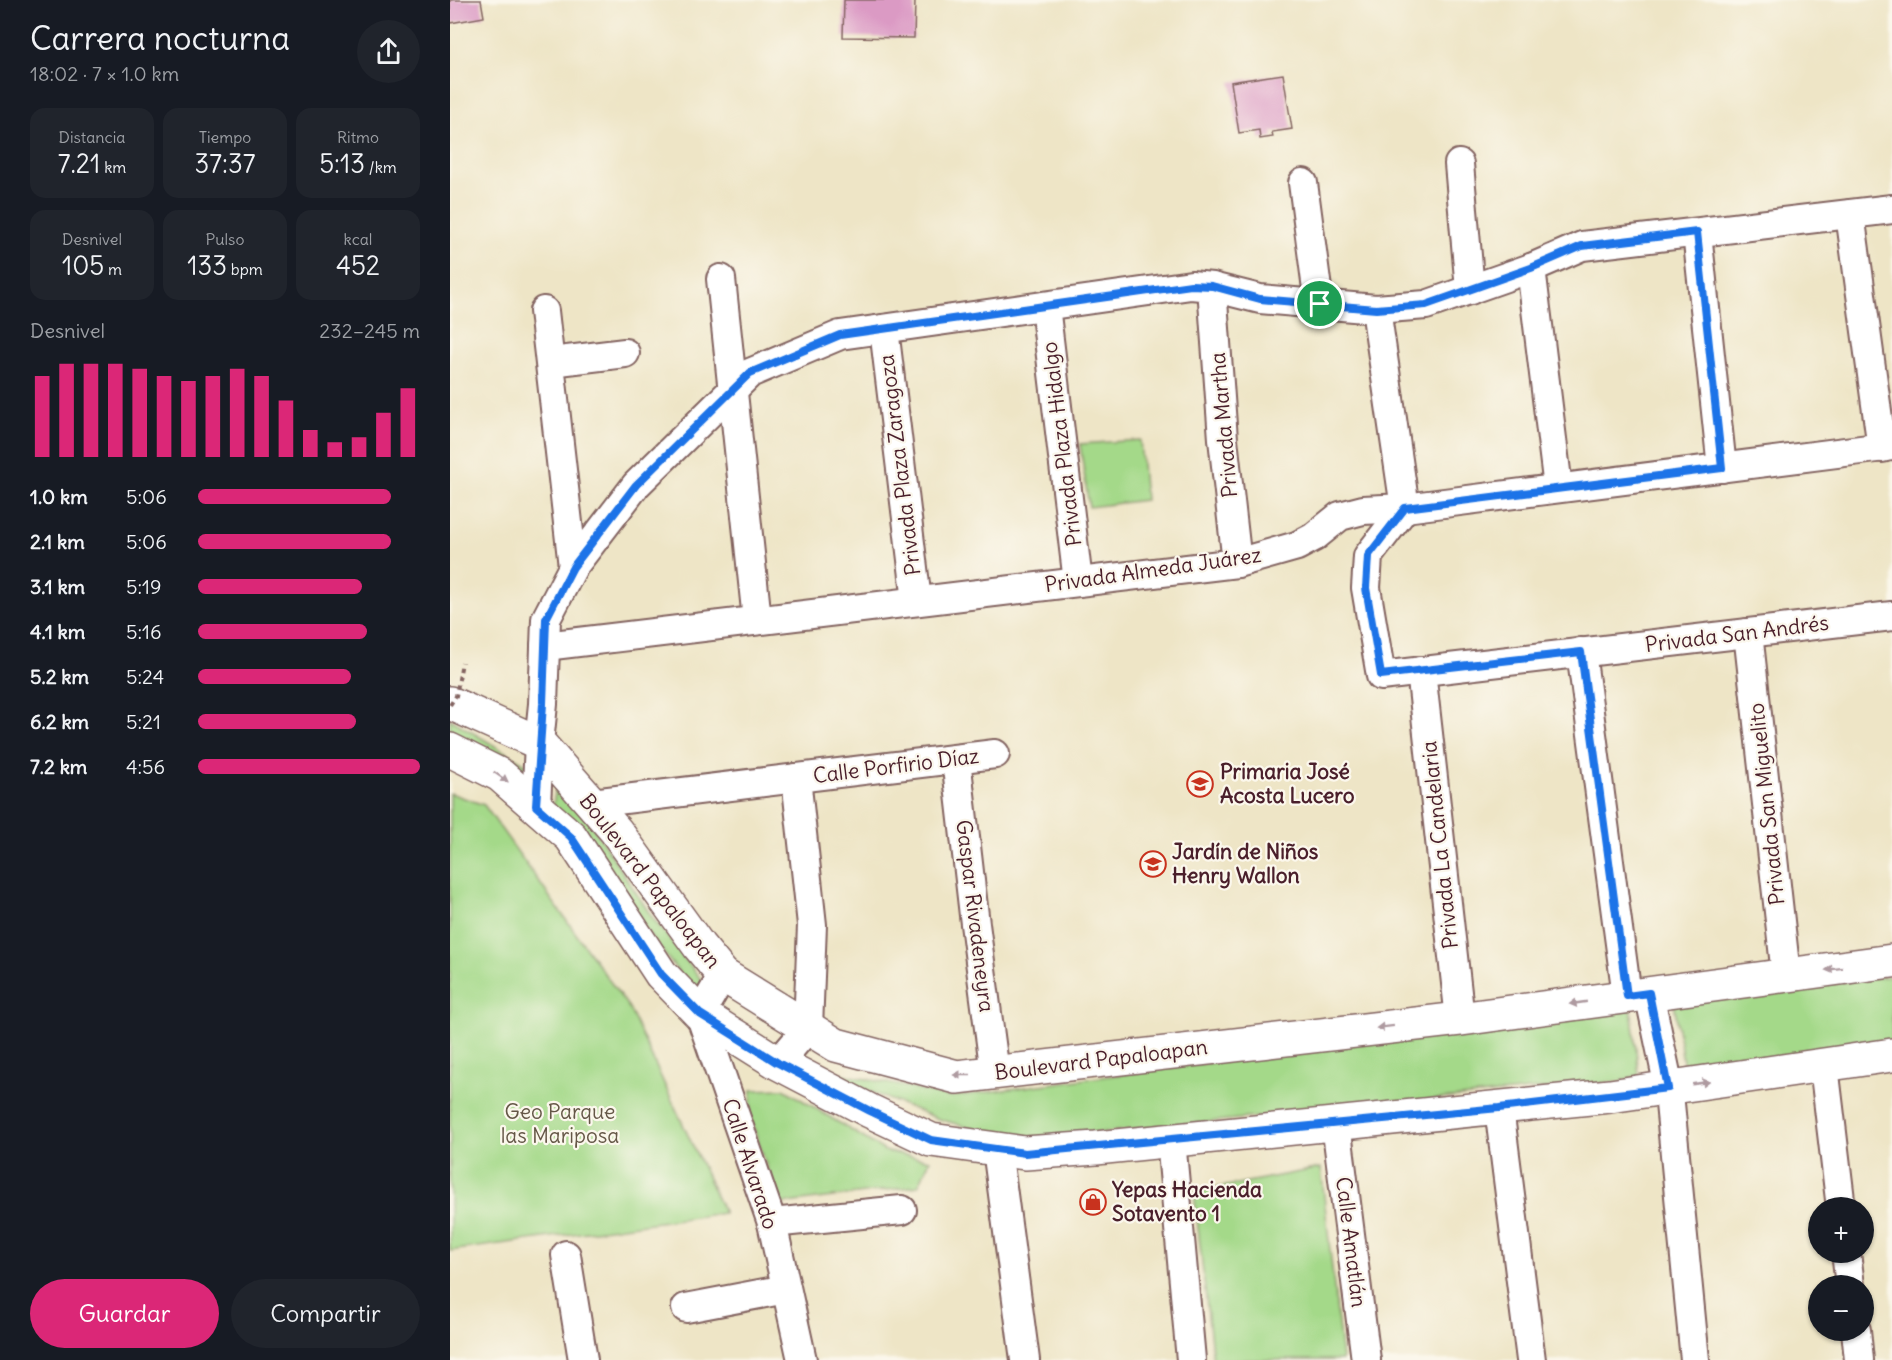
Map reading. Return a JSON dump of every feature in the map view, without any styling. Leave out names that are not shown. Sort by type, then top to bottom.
[{"type":"street","points":[[1459,164],[1470,290]]},
{"type":"street","points":[[1303,183],[1320,304]]},
{"type":"street","points":[[536,806],[546,619],[573,567],[636,485],[750,373],[840,335],[1191,285],[1212,286],[1260,299],[1376,309],[1426,305],[1531,268],[1582,246],[1892,209]]},
{"type":"street","points":[[1850,214],[1887,447]]},
{"type":"street","points":[[1697,232],[1722,468]]},
{"type":"street","points":[[1531,268],[1558,488]]},
{"type":"street","points":[[721,279],[757,620]]},
{"type":"street","name":"Privada Martha","points":[[1212,286],[1223,439],[1237,563]]},
{"type":"street","name":"Privada Plaza Hidalgo","points":[[1045,306],[1078,582]]},
{"type":"street","points":[[1376,309],[1405,508]]},
{"type":"street","points":[[544,311],[573,567]]},
{"type":"street","name":"Privada Plaza Zaragoza","points":[[884,329],[917,601]]},
{"type":"street","points":[[551,362],[625,353]]},
{"type":"street","name":"Privada Almeda Juárez","points":[[545,646],[1237,563],[1297,546],[1314,537],[1340,516],[1364,510],[1405,508],[1887,447]]},
{"type":"street","name":"Privada San Andrés","points":[[1405,508],[1368,556],[1366,588],[1381,675],[1892,616]]},
{"type":"street","name":"Privada San Miguelito","points":[[1748,633],[1786,975]]},
{"type":"street","points":[[1581,652],[1638,995],[1668,1088],[1695,1360]]},
{"type":"street","name":"Privada La Candelaria","points":[[1421,671],[1460,1018]]},
{"type":"street","name":"Boulevard Papaloapan","points":[[450,704],[539,743],[616,831],[699,946],[723,975],[836,1045],[957,1077],[1460,1018],[1892,962]]},
{"type":"street","name":"Boulevard Papaloapan","points":[[450,750],[500,775],[571,837],[661,974],[700,1014],[778,1063],[931,1140],[1025,1153],[1499,1108],[1668,1088],[1892,1055]]},
{"type":"street","name":"Calle Porfirio Díaz","points":[[592,803],[995,754]]},
{"type":"street","name":"Gaspar Rivadeneyra","points":[[956,759],[995,1073]]},
{"type":"street","name":"Calle Porfirio Díaz","points":[[796,778],[812,925],[808,1028]]},
{"type":"street","points":[[700,1014],[723,975]]},
{"type":"street","name":"Calle Alvarado","points":[[700,1014],[772,1223],[802,1360]]},
{"type":"street","points":[[778,1063],[808,1028]]},
{"type":"street","points":[[1824,1066],[1840,1197]]},
{"type":"street","points":[[1499,1108],[1531,1360]]},
{"type":"street","name":"Calle Amatlán","points":[[1336,1124],[1366,1360]]},
{"type":"street","points":[[1171,1140],[1191,1360]]},
{"type":"street","points":[[997,1149],[1025,1360]]},
{"type":"street","points":[[772,1223],[902,1210]]},
{"type":"street","points":[[566,1255],[583,1360]]},
{"type":"street","points":[[686,1308],[786,1289]]},
{"type":"street","points":[[1857,1341],[1859,1360]]},
{"type":"path","points":[[450,704],[456,696],[462,662]]},
{"type":"green space","points":[[1140,440],[1145,500],[1089,507],[1080,444]]},
{"type":"green space","points":[[450,719],[527,765],[524,784],[450,735]]},
{"type":"green space","points":[[557,782],[583,812],[652,917],[714,996],[703,1003],[552,811]]},
{"type":"green space","name":"Geo Parque las Mariposa","points":[[450,793],[484,805],[629,1008],[724,1213],[450,1251]]},
{"type":"green space","points":[[1892,976],[1892,1041],[1685,1076],[1674,1002]]},
{"type":"green space","points":[[1631,1007],[1639,1075],[1621,1081],[1016,1141],[939,1119],[810,1068],[949,1097]]},
{"type":"green space","points":[[784,1089],[885,1151],[930,1160],[918,1186],[779,1204],[750,1116],[752,1090]]},
{"type":"green space","points":[[1321,1168],[1342,1360],[1213,1360],[1194,1192]]},
{"type":"building","points":[[450,0],[481,0],[484,17],[450,23]]},
{"type":"building","points":[[844,0],[915,0],[914,38],[843,37]]},
{"type":"building","points":[[1283,74],[1292,129],[1272,132],[1273,137],[1260,139],[1259,130],[1239,133],[1231,82]]},
{"type":"place","name":"Primaria José Acosta Lucero","points":[[1200,784]]},
{"type":"place","name":"Jardín de Niños Henry Wallon","points":[[1153,864]]},
{"type":"place","name":"Yepas Hacienda Sotavento 1","points":[[1093,1202]]},
{"type":"route","points":[[1697,232],[1722,468],[1405,508],[1368,556],[1366,588],[1381,675],[1581,652],[1627,996],[1649,993],[1668,1088],[1499,1108],[1025,1153],[931,1140],[778,1063],[700,1014],[661,974],[571,837],[536,806],[546,619],[573,567],[636,485],[750,373],[840,335],[1191,285],[1212,286],[1260,299],[1320,304],[1376,309],[1426,305],[1531,268],[1582,246],[1697,232]]}]
